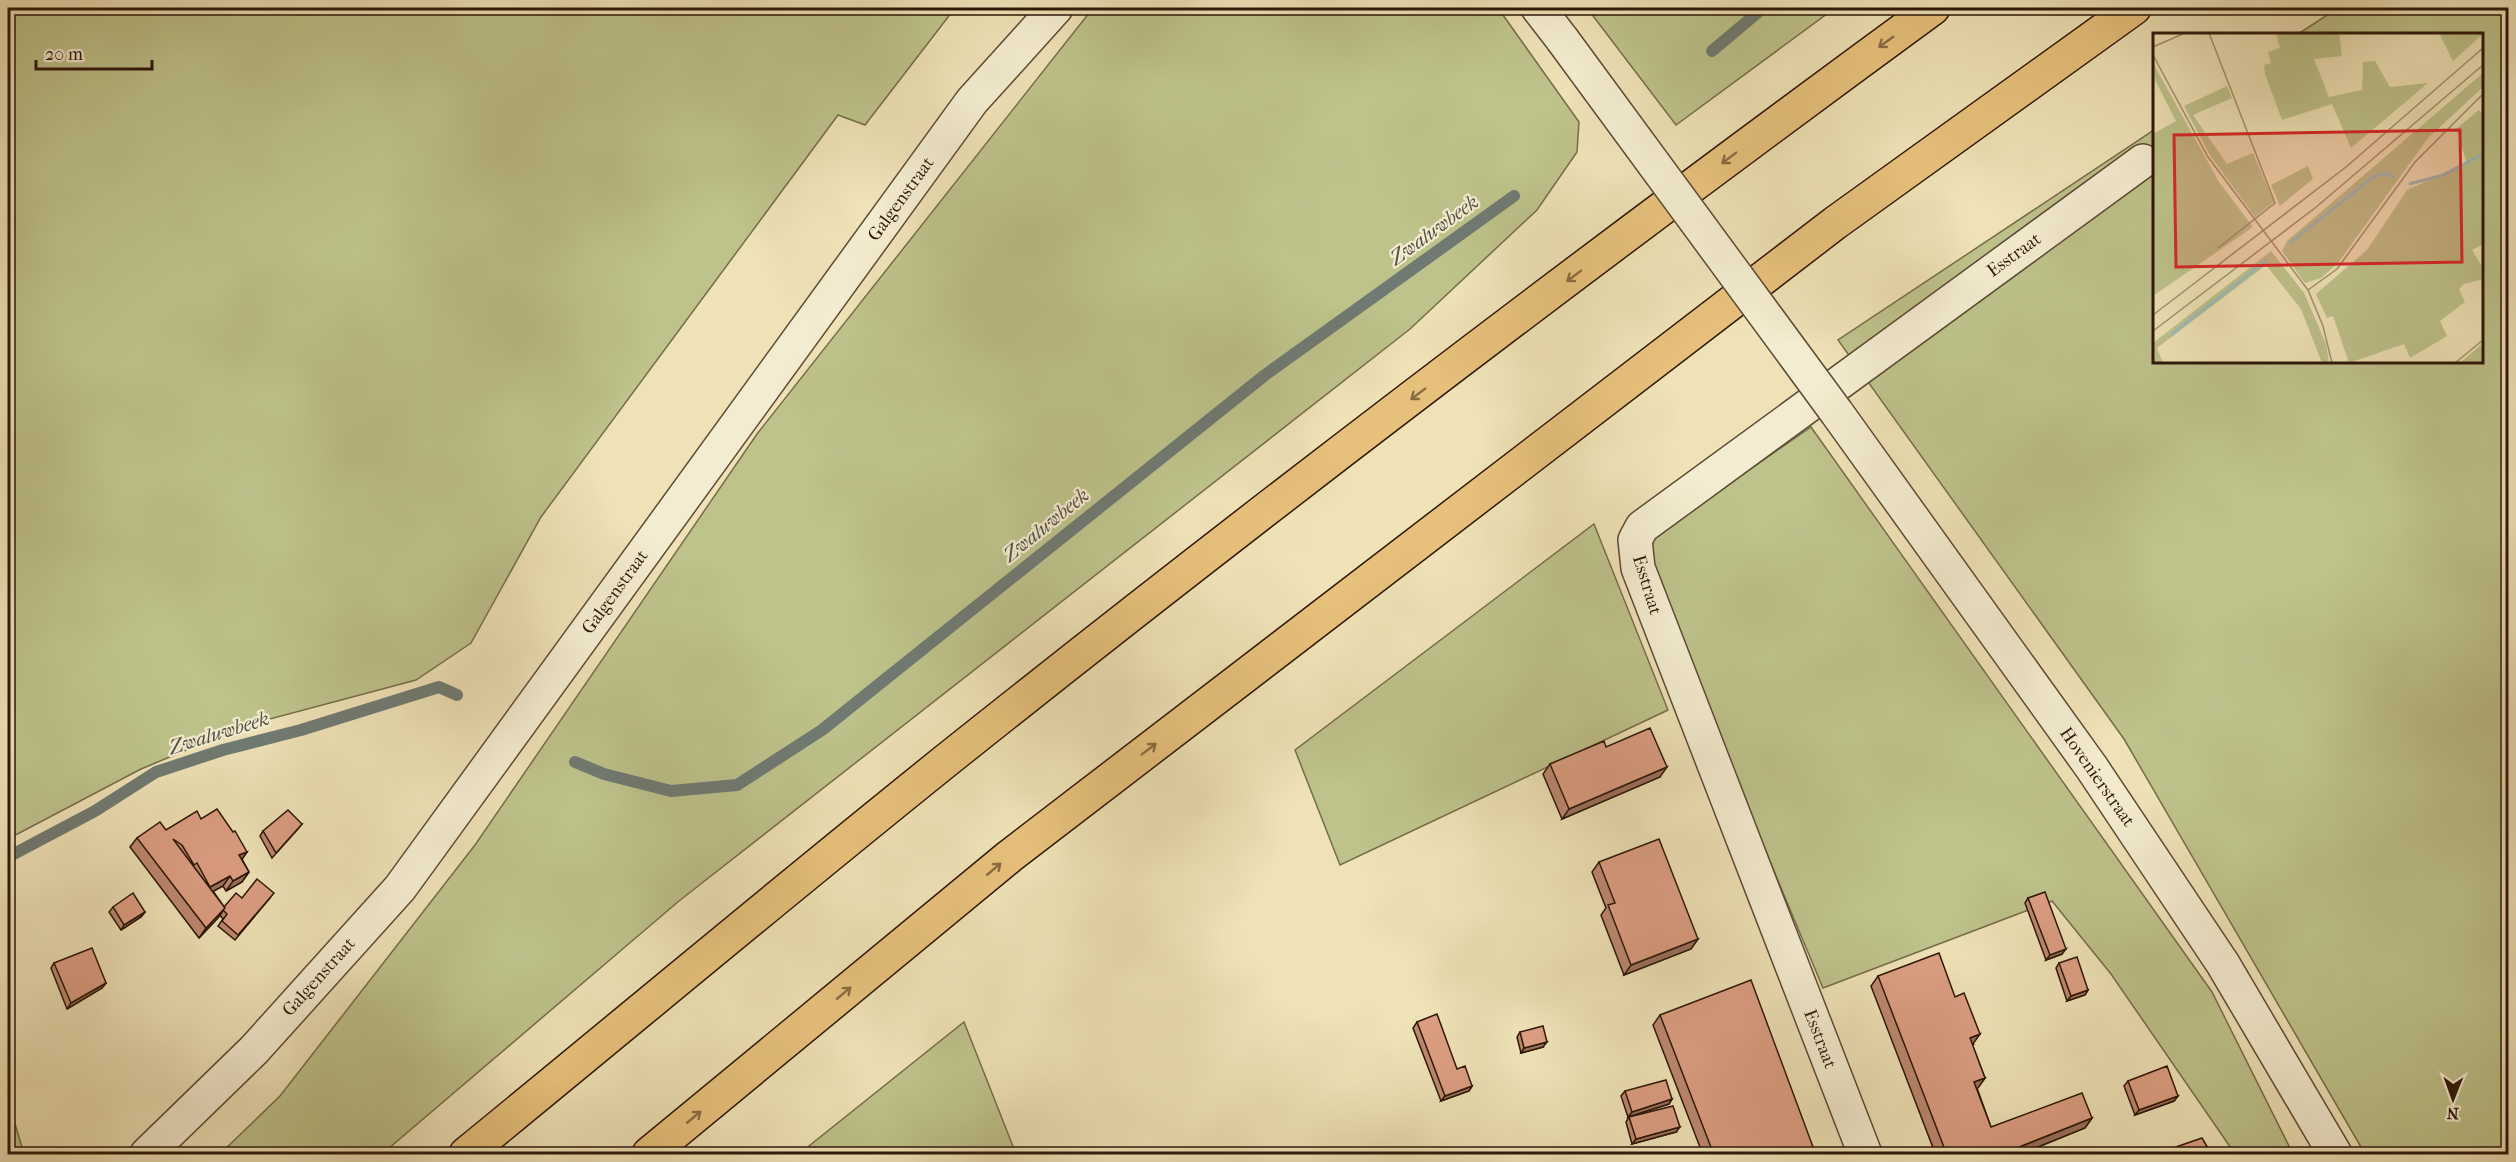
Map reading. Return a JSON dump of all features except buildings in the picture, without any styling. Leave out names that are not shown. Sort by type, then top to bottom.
[{"type":"highway","points":[[466,1155],[957,752],[1286,494],[1767,129],[1933,8]]},
{"type":"highway","points":[[649,1155],[1019,848],[1835,223],[2134,8]]},
{"type":"street","name":"Galgenstraat","points":[[147,1155],[254,1050],[400,888],[972,101],[1056,8]]},
{"type":"street","name":"Hovenierstraat","points":[[1538,8],[1837,413],[2092,768],[2223,963],[2335,1155]]},
{"type":"street","name":"Esstraat","points":[[1865,1155],[1638,568],[1635,540],[1642,527],[2143,161]]},
{"type":"green space","points":[[8,8],[955,8],[865,125],[838,115],[541,517],[471,643],[416,680],[244,726],[141,769],[8,839]]},
{"type":"green space","points":[[1093,8],[1498,8],[1579,122],[1577,152],[1537,210],[1410,329],[679,901],[382,1154],[220,1154],[280,1096],[475,845],[757,434]]},
{"type":"green space","points":[[1587,8],[1835,8],[1676,125]]},
{"type":"green space","points":[[2338,8],[2508,8],[2508,1154],[2365,1154],[2124,739],[1838,340],[2153,131],[2153,363],[2483,363],[2483,33],[2300,33]]},
{"type":"green space","points":[[1811,427],[2212,992],[2293,1154],[2235,1154],[2111,974],[2052,901],[1823,988],[1642,557],[1642,544]]},
{"type":"green space","points":[[1594,524],[1668,710],[1340,865],[1295,750]]},
{"type":"green space","points":[[964,1022],[1016,1154],[799,1154]]},
{"type":"green space","points":[[8,1100],[24,1154],[8,1154]]},
{"type":"waterway","name":"Zwaluwbeek","points":[[1712,51],[1763,8]]},
{"type":"waterway","name":"Zwaluwbeek","points":[[575,762],[604,774],[671,791],[737,785],[822,730],[1265,375],[1514,196]]},
{"type":"waterway","name":"Zwaluwbeek","points":[[8,857],[95,811],[156,772],[439,687],[457,695]]}]
